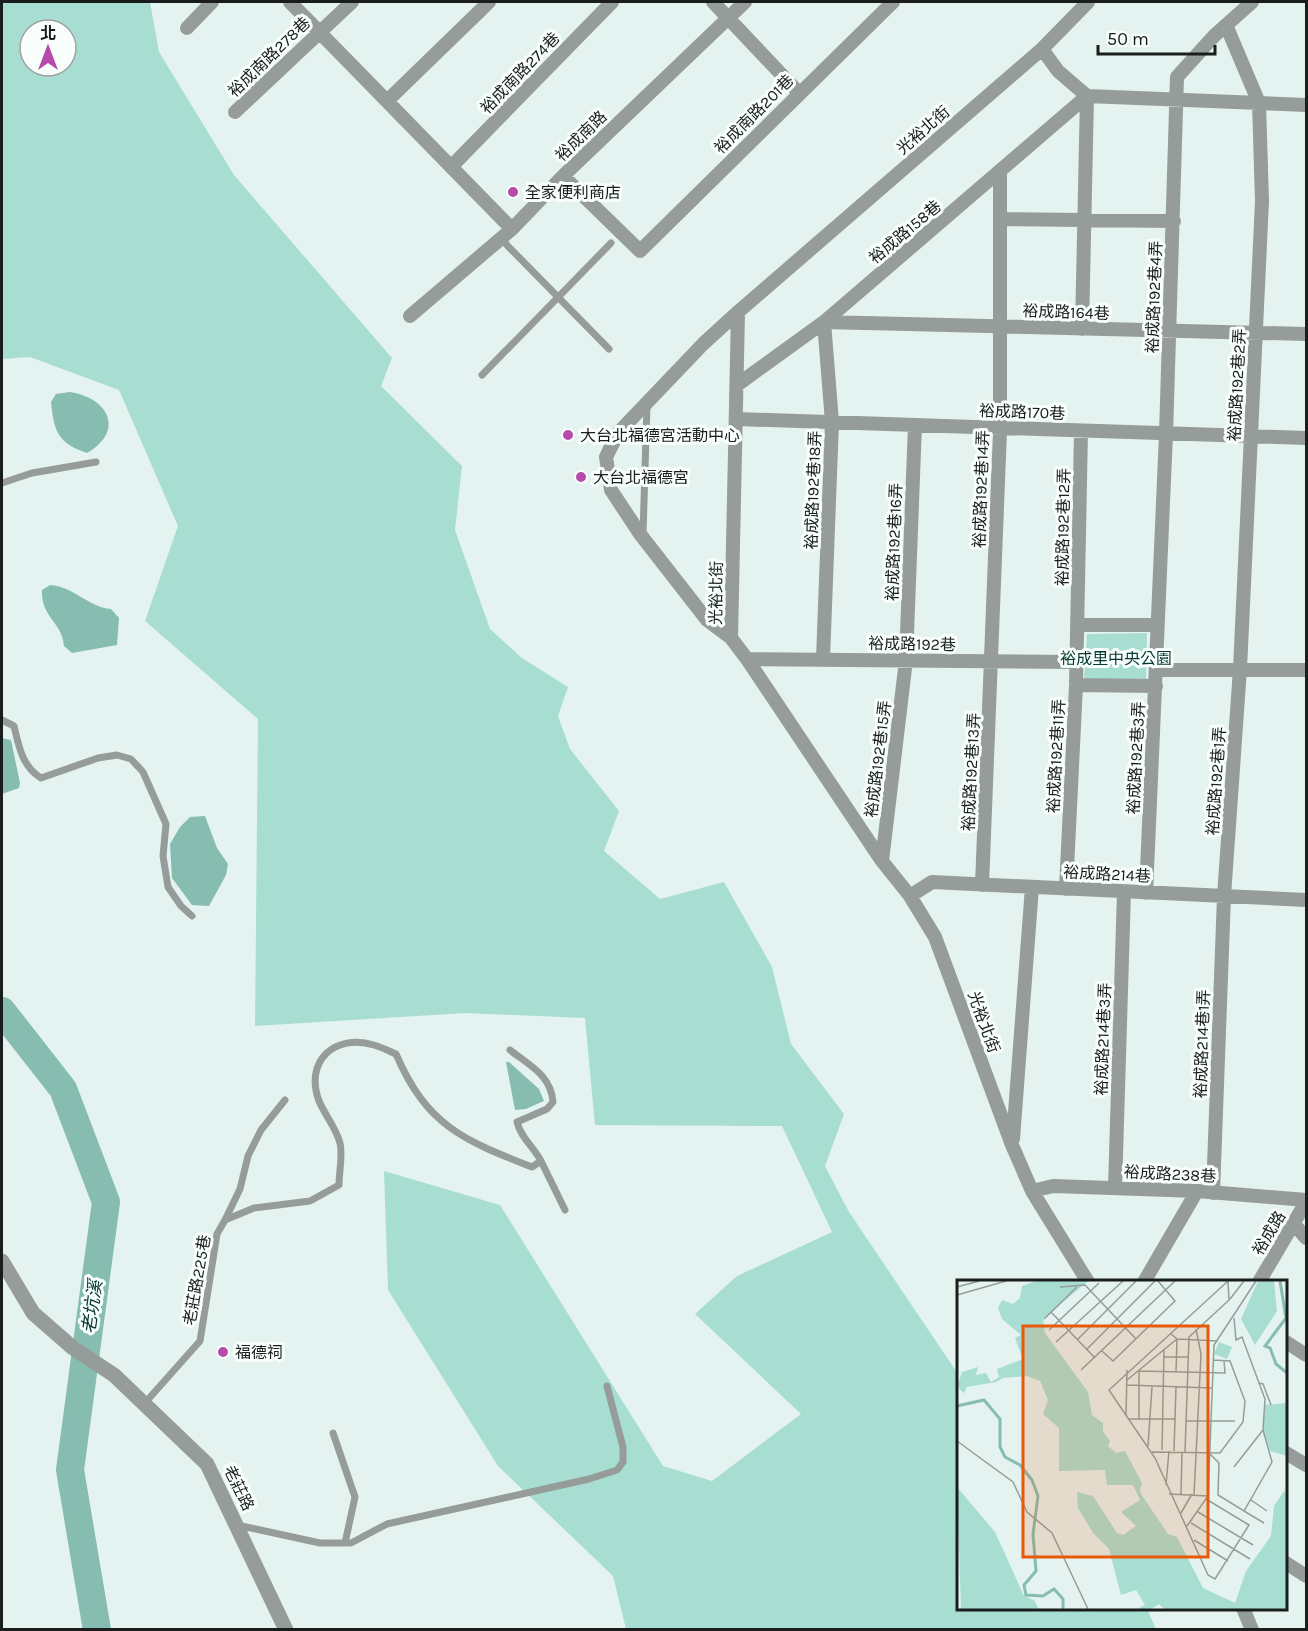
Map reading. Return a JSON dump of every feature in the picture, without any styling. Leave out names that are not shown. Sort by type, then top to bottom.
[{"type":"street","points":[[187,27],[212,2]]},
{"type":"street","points":[[290,2],[512,229]]},
{"type":"street","name":"裕成南路278巷","points":[[235,112],[352,2]]},
{"type":"street","points":[[387,101],[489,2]]},
{"type":"street","name":"裕成南路274巷","points":[[451,167],[612,2]]},
{"type":"street","points":[[713,2],[799,93]]},
{"type":"street","name":"裕成南路","points":[[410,316],[512,229],[745,2]]},
{"type":"street","name":"裕成南路201巷","points":[[563,177],[640,251],[893,2]]},
{"type":"street","name":"光裕北街","points":[[1087,1280],[1032,1191],[1012,1145],[935,938],[910,896],[882,861],[731,638],[738,312],[1042,49],[1088,2]]},
{"type":"street","name":"裕成路192巷4弄","points":[[1157,625],[1178,76],[1226,25],[1252,2]]},
{"type":"street","points":[[1226,25],[1259,103]]},
{"type":"street","points":[[1042,49],[1058,71],[1087,96],[1306,105]]},
{"type":"street","points":[[1082,329],[1087,96]]},
{"type":"street","name":"裕成路158巷","points":[[737,385],[824,322],[1087,96]]},
{"type":"street","name":"裕成路192巷2弄","points":[[1240,669],[1262,201],[1259,103]]},
{"type":"street","name":"裕成路192巷14弄","points":[[992,661],[1000,428],[1000,173]]},
{"type":"street","points":[[1000,219],[1174,221]]},
{"type":"street","points":[[731,638],[707,620],[643,537],[611,490],[606,457],[618,433],[647,401],[738,312]]},
{"type":"street","name":"裕成路164巷","points":[[824,322],[1306,334]]},
{"type":"street","name":"裕成路192巷18弄","points":[[823,659],[832,422],[824,322]]},
{"type":"street","name":"裕成路170巷","points":[[736,419],[1306,438]]},
{"type":"street","name":"裕成路192巷16弄","points":[[906,660],[915,425]]},
{"type":"street","name":"裕成路192巷12弄","points":[[1078,625],[1081,431]]},
{"type":"street","points":[[1078,625],[1157,625]]},
{"type":"street","name":"裕成路192巷11弄","points":[[1066,889],[1078,625]]},
{"type":"street","name":"裕成路192巷3弄","points":[[1146,892],[1157,625]]},
{"type":"street","name":"裕成路192巷","points":[[747,659],[1076,662]]},
{"type":"street","name":"裕成路192巷15弄","points":[[882,861],[906,660]]},
{"type":"street","name":"裕成路192巷13弄","points":[[982,885],[992,661]]},
{"type":"street","name":"裕成路192巷1弄","points":[[1224,896],[1240,669]]},
{"type":"street","points":[[1156,670],[1306,670]]},
{"type":"street","points":[[1076,685],[1156,686]]},
{"type":"street","name":"裕成路214巷","points":[[910,896],[932,882],[1306,900]]},
{"type":"street","points":[[1012,1145],[1032,887]]},
{"type":"street","name":"裕成路214巷3弄","points":[[1115,1188],[1124,891]]},
{"type":"street","name":"裕成路214巷1弄","points":[[1213,1193],[1224,896]]},
{"type":"street","name":"裕成路238巷","points":[[1032,1191],[1053,1186],[1115,1188],[1197,1191],[1306,1201]]},
{"type":"street","points":[[1145,1280],[1197,1191]]},
{"type":"street","name":"裕成路","points":[[1260,1280],[1306,1201]]},
{"type":"street","points":[[1294,1224],[1306,1238]]},
{"type":"street","name":"老莊路","points":[[2,1261],[33,1313],[73,1348],[114,1375],[207,1464],[286,1629]]},
{"type":"street","points":[[1287,1343],[1306,1354]]},
{"type":"street","points":[[1287,1454],[1306,1465]]},
{"type":"street","points":[[1287,1564],[1306,1576]]},
{"type":"street","points":[[1244,1610],[1252,1629]]},
{"type":"lane","points":[[501,239],[609,349]]},
{"type":"lane","points":[[482,375],[559,299],[611,243]]},
{"type":"lane","points":[[643,537],[647,401]]},
{"type":"lane","points":[[2,483],[32,473],[96,462]]},
{"type":"lane","points":[[2,720],[14,726],[20,751],[29,770],[41,778],[98,758],[117,755],[131,759],[142,772],[166,824],[163,856],[168,887],[181,906],[192,916]]},
{"type":"lane","name":"老莊路225巷","points":[[144,1404],[200,1341],[218,1234],[225,1220],[254,1208],[310,1201],[339,1185],[340,1144],[318,1099],[317,1064],[329,1048],[353,1043],[373,1044],[396,1054],[410,1087],[443,1123],[461,1137],[532,1167],[541,1161]]},
{"type":"lane","points":[[510,1050],[547,1079],[552,1090],[553,1102],[547,1109],[517,1122],[520,1135],[534,1147],[565,1210]]},
{"type":"lane","points":[[225,1220],[240,1189],[248,1156],[261,1130],[285,1100]]},
{"type":"lane","points":[[237,1525],[320,1543],[351,1543],[387,1524],[589,1479],[617,1470],[623,1462],[623,1447],[607,1386]]},
{"type":"lane","points":[[333,1433],[355,1497],[345,1543]]},
{"type":"green space","points":[[2,2],[150,2],[159,52],[234,175],[392,358],[381,386],[462,466],[455,530],[490,629],[522,658],[568,687],[558,716],[570,749],[619,811],[604,851],[660,899],[724,882],[772,967],[791,1044],[844,1114],[825,1166],[849,1212],[957,1373],[957,1610],[1147,1610],[1156,1629],[626,1629],[613,1576],[498,1466],[388,1290],[384,1171],[500,1205],[663,1466],[712,1481],[801,1414],[695,1314],[737,1276],[832,1232],[782,1126],[595,1125],[585,1018],[465,1013],[255,1026],[258,719],[145,621],[178,526],[119,390],[30,357],[2,359]]},
{"type":"green space","name":"裕成里中央公園","points":[[1147,633],[1146,682],[1084,680],[1087,634]]},
{"type":"shaded area","points":[[70,392],[94,401],[103,408],[107,416],[109,426],[106,435],[87,453],[70,445],[56,429],[51,402],[56,394]]},
{"type":"shaded area","points":[[50,585],[66,589],[95,605],[111,609],[119,618],[117,645],[72,653],[64,646],[60,631],[48,613],[43,599],[42,590]]},
{"type":"shaded area","points":[[2,738],[11,740],[20,783],[19,788],[2,794]]},
{"type":"shaded area","points":[[205,816],[217,848],[228,864],[226,875],[209,906],[192,905],[172,878],[170,844],[180,827],[190,817]]},
{"type":"shaded area","points":[[506,1062],[509,1062],[539,1089],[544,1101],[526,1109],[515,1110]]},
{"type":"waterway","name":"老坑溪","points":[[2,1011],[63,1089],[106,1202],[70,1470],[97,1630]]},
{"type":"place","name":"全家便利商店","points":[[513,192]]},
{"type":"place","name":"大台北福德宮活動中心","points":[[568,435]]},
{"type":"place","name":"大台北福德宮","points":[[581,477]]},
{"type":"place","name":"福德祠","points":[[223,1352]]}]
